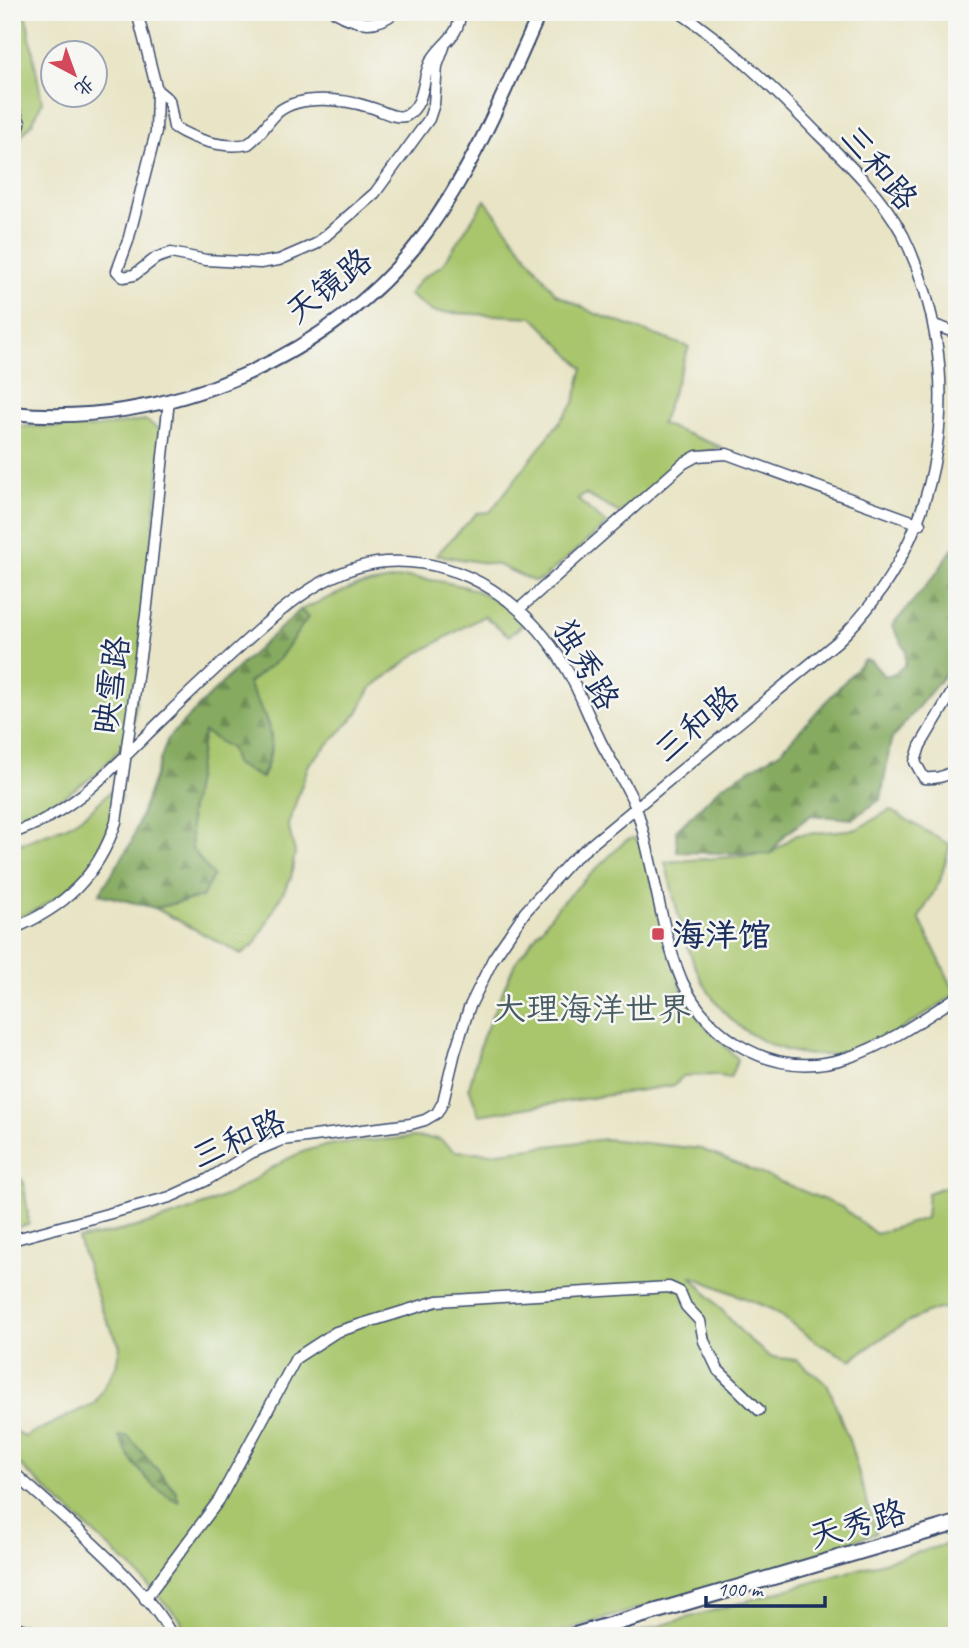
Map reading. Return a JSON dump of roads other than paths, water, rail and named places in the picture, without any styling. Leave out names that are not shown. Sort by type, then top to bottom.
[{"type":"main road","name":"天秀路","points":[[572,1636],[957,1524]]},
{"type":"main road","points":[[12,1629],[41,1636]]},
{"type":"street","points":[[137,12],[157,90],[154,146],[117,271],[123,277],[138,273],[156,258],[171,253],[206,260],[260,263],[279,261],[316,244],[375,193],[432,115],[437,66],[444,47]]},
{"type":"street","points":[[335,12],[365,24],[384,21],[395,12]]},
{"type":"street","points":[[157,90],[169,100],[174,127],[215,144],[242,145],[251,142],[278,113],[302,102],[324,100],[368,106],[393,116],[406,116],[419,105],[432,60],[458,29],[460,12]]},
{"type":"street","name":"天镜路","points":[[12,413],[89,414],[169,400],[232,379],[286,352],[348,312],[395,270],[430,226],[458,182],[540,12]]},
{"type":"street","name":"三和路","points":[[12,1240],[170,1197],[205,1181],[251,1153],[282,1140],[411,1124],[437,1113],[443,1102],[455,1052],[470,1008],[493,960],[525,912],[570,862],[859,621],[895,572],[920,524],[938,464],[944,421],[945,383],[937,326],[916,260],[902,232],[866,183],[732,49],[679,12]]},
{"type":"street","points":[[12,104],[20,123],[18,131],[12,133]]},
{"type":"street","points":[[937,326],[957,333]]},
{"type":"street","name":"映雪路","points":[[12,929],[62,903],[97,867],[116,822],[127,753],[169,400]]},
{"type":"street","points":[[519,609],[655,487],[697,456],[727,454],[920,524]]},
{"type":"street","name":"独秀路","points":[[12,833],[39,823],[69,806],[279,612],[310,589],[343,572],[379,563],[430,565],[480,582],[519,609],[544,636],[565,667],[636,808],[682,980],[706,1018],[739,1046],[784,1063],[817,1065],[841,1061],[886,1043],[957,997]]},
{"type":"street","points":[[957,684],[920,746],[915,762],[924,778],[937,779],[957,767]]},
{"type":"street","points":[[145,1599],[219,1500],[296,1358],[336,1332],[411,1308],[437,1301],[669,1287],[680,1292],[686,1306],[701,1321],[704,1341],[718,1370],[759,1410]]},
{"type":"street","points":[[12,1471],[145,1599],[172,1636]]},
{"type":"place","name":"海洋馆","points":[[658,934]]},
{"type":"park label","name":"大理海洋世界","points":[[592,1008]]}]
